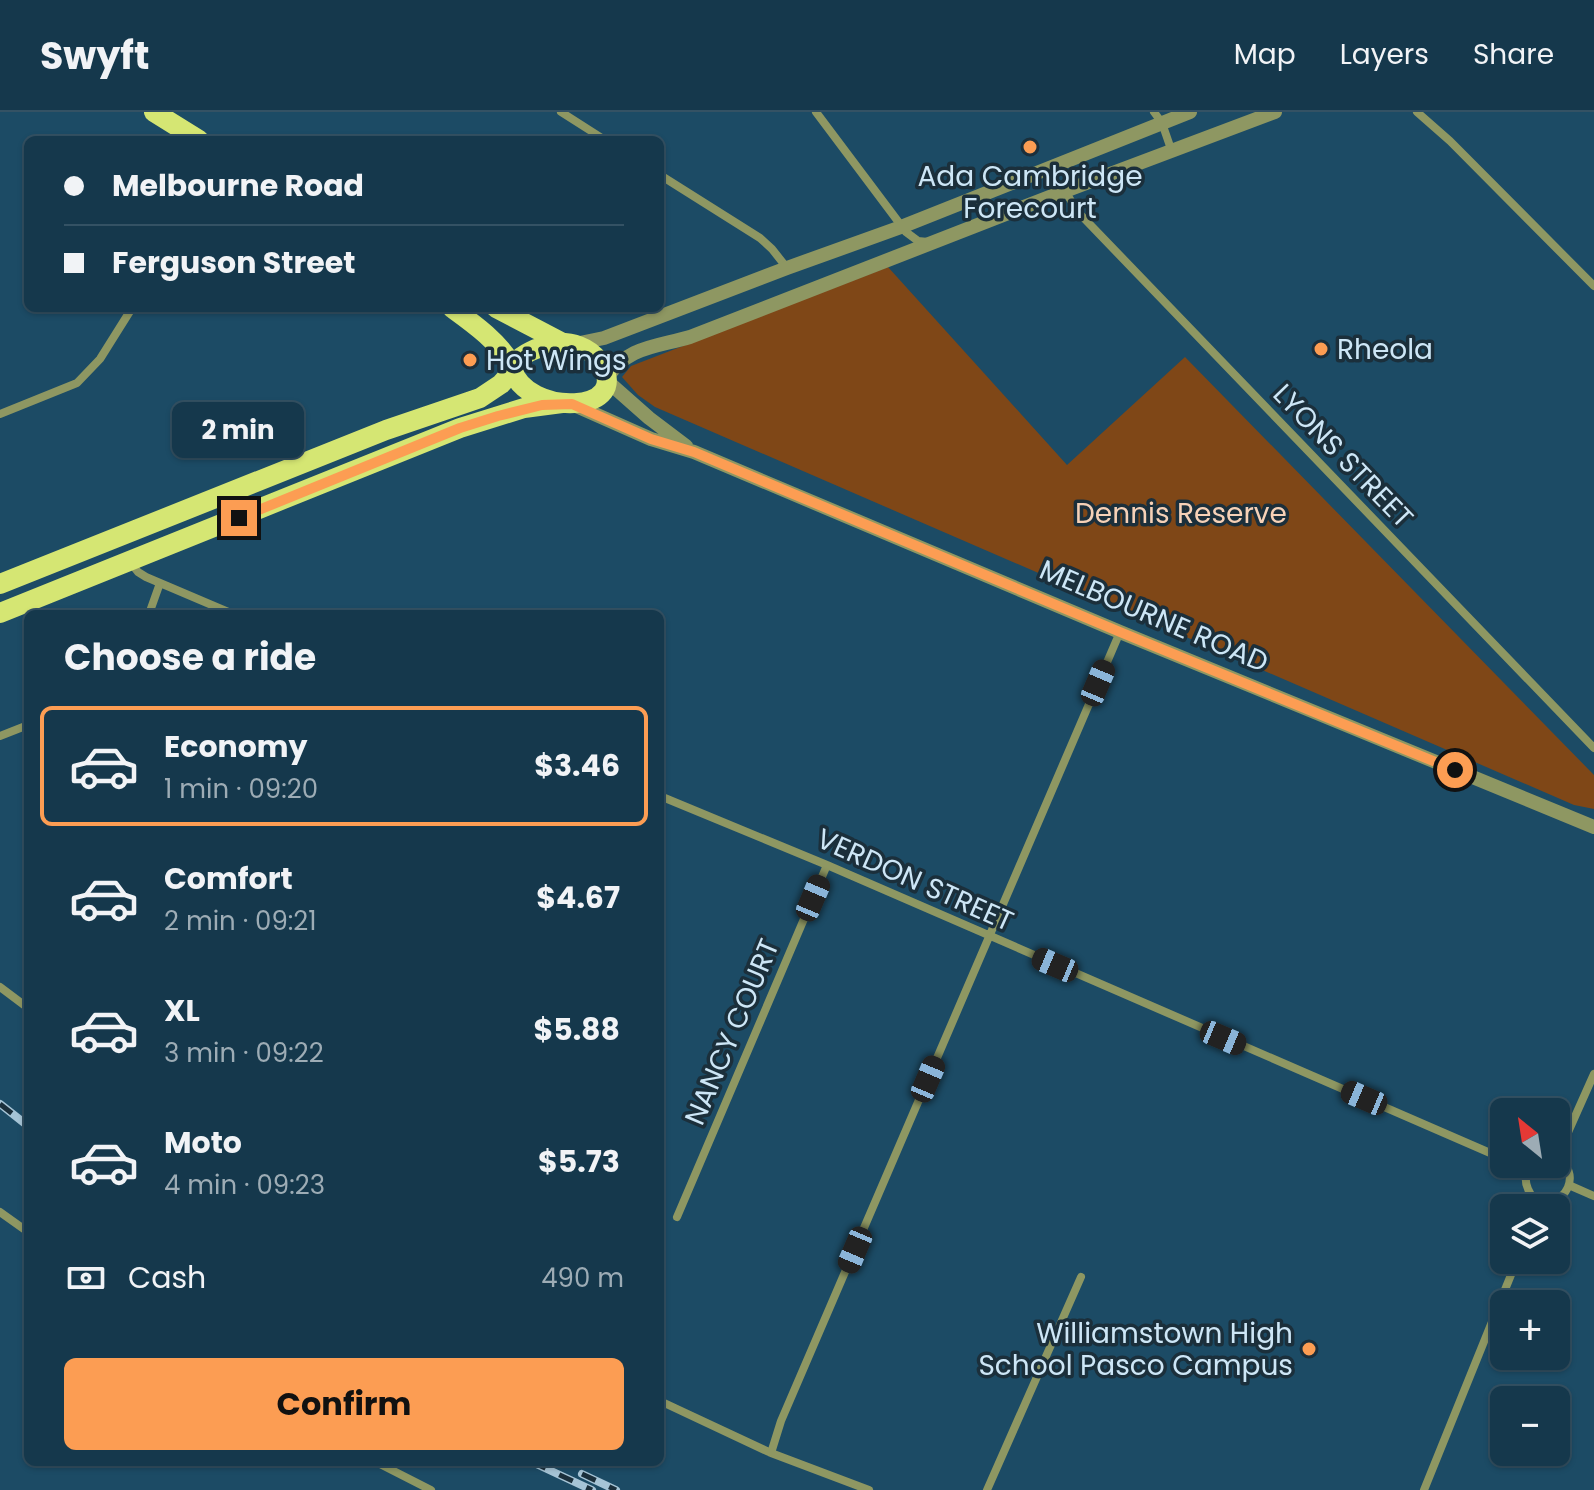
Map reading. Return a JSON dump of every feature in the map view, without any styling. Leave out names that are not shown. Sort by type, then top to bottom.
[{"type":"main road","points":[[154,112],[193,136]]},
{"type":"main road","points":[[457,312],[500,349],[517,379],[534,394],[567,403]]},
{"type":"main road","points":[[504,312],[567,344]]},
{"type":"main road","points":[[0,584],[386,430],[480,398],[501,384],[512,367],[530,352],[549,345],[582,347],[595,355],[603,367],[605,389],[597,398],[585,403],[524,408],[460,428],[0,613]]},
{"type":"main road","points":[[119,536],[130,562]]},
{"type":"street","points":[[561,112],[599,136]]},
{"type":"street","points":[[816,112],[901,227],[914,239],[931,242]]},
{"type":"street","points":[[567,344],[585,344],[604,338],[901,227],[1158,118],[1190,112]]},
{"type":"street","points":[[606,380],[616,366],[634,352],[690,337],[1275,112]]},
{"type":"street","points":[[1417,112],[1450,141],[1594,286]]},
{"type":"street","points":[[1158,118],[1172,152]]},
{"type":"street","points":[[664,178],[760,238],[787,268]]},
{"type":"street","name":"LYONS STREET","points":[[1065,191],[1078,212],[1594,748]]},
{"type":"street","points":[[0,414],[77,383],[100,359],[129,312]]},
{"type":"street","name":"MELBOURNE ROAD","points":[[606,380],[694,452]]},
{"type":"street","name":"MELBOURNE ROAD","points":[[567,403],[651,439],[694,452],[1594,827]]},
{"type":"street","points":[[130,562],[138,572],[224,610]]},
{"type":"street","points":[[150,610],[160,583]]},
{"type":"street","points":[[771,1453],[781,1421],[1120,632]]},
{"type":"street","points":[[0,736],[24,727]]},
{"type":"street","name":"VERDON STREET","points":[[664,798],[827,865],[1490,1153]]},
{"type":"street","name":"NANCY COURT","points":[[677,1217],[827,865]]},
{"type":"street","points":[[0,987],[24,1005]]},
{"type":"street","points":[[1570,1126],[1594,1074]]},
{"type":"street","points":[[1568,1194],[1572,1177],[1570,1169]]},
{"type":"street","points":[[1571,1186],[1594,1196]]},
{"type":"street","points":[[0,1212],[24,1229]]},
{"type":"street","points":[[1424,1490],[1511,1274]]},
{"type":"street","points":[[987,1490],[1081,1277]]},
{"type":"street","points":[[664,1403],[771,1453],[869,1490]]},
{"type":"street","points":[[384,1466],[431,1490]]},
{"type":"green space","name":"Dennis Reserve","points":[[888,267],[1067,465],[1185,357],[1594,775],[1594,809],[1574,805],[655,407],[638,395],[622,377],[631,366]]},
{"type":"railway","points":[[0,1104],[24,1123]]},
{"type":"railway","points":[[541,1466],[592,1490]]},
{"type":"railway","points":[[582,1474],[616,1490]]},
{"type":"place","name":"Ada Cambridge Forecourt","points":[[1030,147]]},
{"type":"place","name":"Rheola","points":[[1321,349]]},
{"type":"place","name":"Hot Wings","points":[[470,360]]},
{"type":"place","name":"Williamstown High School Pasco Campus","points":[[1309,1349]]},
{"type":"route","points":[[239,518],[460,428],[524,408],[572,404],[662,444],[694,452],[1455,770]]}]
